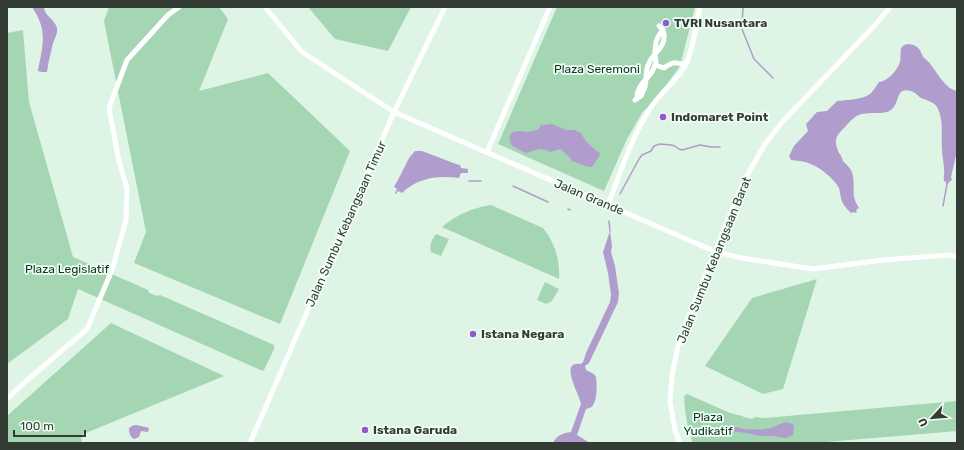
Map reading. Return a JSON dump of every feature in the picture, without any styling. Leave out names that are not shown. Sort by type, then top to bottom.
[{"type":"street","points":[[7,399],[24,382],[87,329],[112,270],[126,220],[127,188],[119,162],[109,108],[127,60],[168,14],[179,7]]},
{"type":"street","name":"Jalan Grande","points":[[265,7],[302,52],[394,112],[716,252],[742,258],[813,269],[883,260],[949,255],[957,257]]},
{"type":"street","name":"Jalan Sumbu Kebangsaan Timur","points":[[250,443],[394,112],[446,7]]},
{"type":"street","points":[[487,152],[550,7]]},
{"type":"street","points":[[608,205],[628,152],[644,119],[658,97],[681,72],[685,65],[694,36],[700,7]]},
{"type":"street","name":"Jalan Sumbu Kebangsaan Barat","points":[[680,443],[675,430],[670,402],[672,375],[678,346],[738,195],[750,170],[765,144],[783,121],[877,23],[890,7]]},
{"type":"street","points":[[646,79],[646,69],[650,60],[661,48],[664,39],[665,33],[661,28]]},
{"type":"street","points":[[636,99],[641,84],[652,72],[655,65],[655,54]]},
{"type":"street","points":[[655,65],[664,68],[671,63],[676,62],[685,65]]},
{"type":"green space","points":[[109,7],[219,7],[228,19],[199,91],[268,73],[350,151],[280,324],[134,263],[146,232],[104,21]]},
{"type":"green space","points":[[308,7],[411,7],[388,51],[335,39]]},
{"type":"green space","name":"Plaza Seremoni","points":[[557,7],[695,7],[680,66],[660,94],[642,113],[627,139],[604,191],[498,144]]},
{"type":"green space","name":"Plaza Legislatif","points":[[23,30],[29,102],[73,257],[148,290],[149,293],[157,296],[160,295],[274,345],[274,349],[263,371],[78,289],[68,319],[7,364],[7,33]]},
{"type":"green space","points":[[491,205],[543,228],[554,246],[558,258],[559,279],[442,227],[465,213],[477,208]]},
{"type":"green space","points":[[436,234],[449,239],[441,256],[431,252],[431,242]]},
{"type":"green space","points":[[817,279],[783,389],[763,394],[705,366],[752,298]]},
{"type":"green space","points":[[545,282],[559,289],[552,301],[546,304],[537,300]]},
{"type":"green space","points":[[111,323],[224,376],[81,435],[82,443],[7,443],[7,416]]},
{"type":"green space","name":"Plaza Yudikatif","points":[[687,394],[730,413],[752,419],[755,417],[765,418],[957,401],[957,431],[815,443],[693,443],[689,432],[686,414],[684,396]]},
{"type":"shaded area","points":[[32,7],[44,7],[44,10],[57,28],[57,34],[53,43],[47,72],[38,71],[43,38],[40,23]]},
{"type":"shaded area","points":[[908,44],[914,45],[918,48],[923,57],[947,86],[957,91],[957,151],[951,177],[952,180],[948,184],[944,181],[941,117],[936,105],[921,98],[911,91],[905,90],[899,94],[895,106],[892,109],[884,113],[865,113],[853,118],[836,138],[839,153],[843,161],[851,170],[853,176],[854,197],[859,208],[856,210],[857,212],[851,213],[842,202],[839,188],[828,175],[810,164],[802,161],[791,160],[789,156],[794,146],[808,131],[806,124],[817,112],[827,111],[837,101],[860,98],[871,93],[879,82],[889,78],[894,72],[900,62],[901,48]]},
{"type":"shaded area","points":[[552,124],[566,130],[575,130],[581,133],[584,139],[600,153],[592,167],[572,161],[570,157],[561,149],[550,152],[539,149],[526,153],[512,146],[510,137],[513,132],[538,130],[541,125]]},
{"type":"shaded area","points":[[415,151],[422,151],[460,165],[461,168],[468,169],[468,173],[461,173],[459,178],[436,177],[421,181],[414,184],[402,193],[398,191],[396,194],[397,189],[394,187],[409,158]]},
{"type":"shaded area","points":[[610,231],[612,246],[611,252],[615,266],[619,293],[618,302],[589,363],[585,366],[586,370],[594,374],[596,377],[597,387],[595,401],[590,408],[586,409],[577,435],[590,443],[553,443],[560,435],[571,432],[581,404],[572,379],[571,367],[574,364],[581,364],[583,362],[610,302],[611,295],[608,273],[603,252]]},
{"type":"shaded area","points":[[786,422],[793,424],[794,427],[793,435],[786,438],[729,431],[724,429],[723,426],[728,425],[745,429],[760,430],[771,428]]},
{"type":"shaded area","points":[[134,425],[149,428],[148,432],[141,431],[139,437],[134,439],[130,434],[129,428]]},
{"type":"waterway","points":[[743,7],[742,29],[754,59],[773,78]]},
{"type":"waterway","points":[[620,194],[639,159],[642,155],[651,151],[654,146],[660,144],[671,145],[682,150],[700,145],[720,147]]},
{"type":"waterway","points":[[469,181],[481,181]]},
{"type":"waterway","points":[[943,206],[947,184]]},
{"type":"waterway","points":[[513,186],[548,202]]},
{"type":"waterway","points":[[609,221],[610,231]]},
{"type":"place","name":"TVRI Nusantara","points":[[666,23]]},
{"type":"place","name":"Indomaret Point","points":[[663,117]]},
{"type":"place","name":"Istana Negara","points":[[473,334]]},
{"type":"place","name":"Istana Garuda","points":[[365,430]]}]
